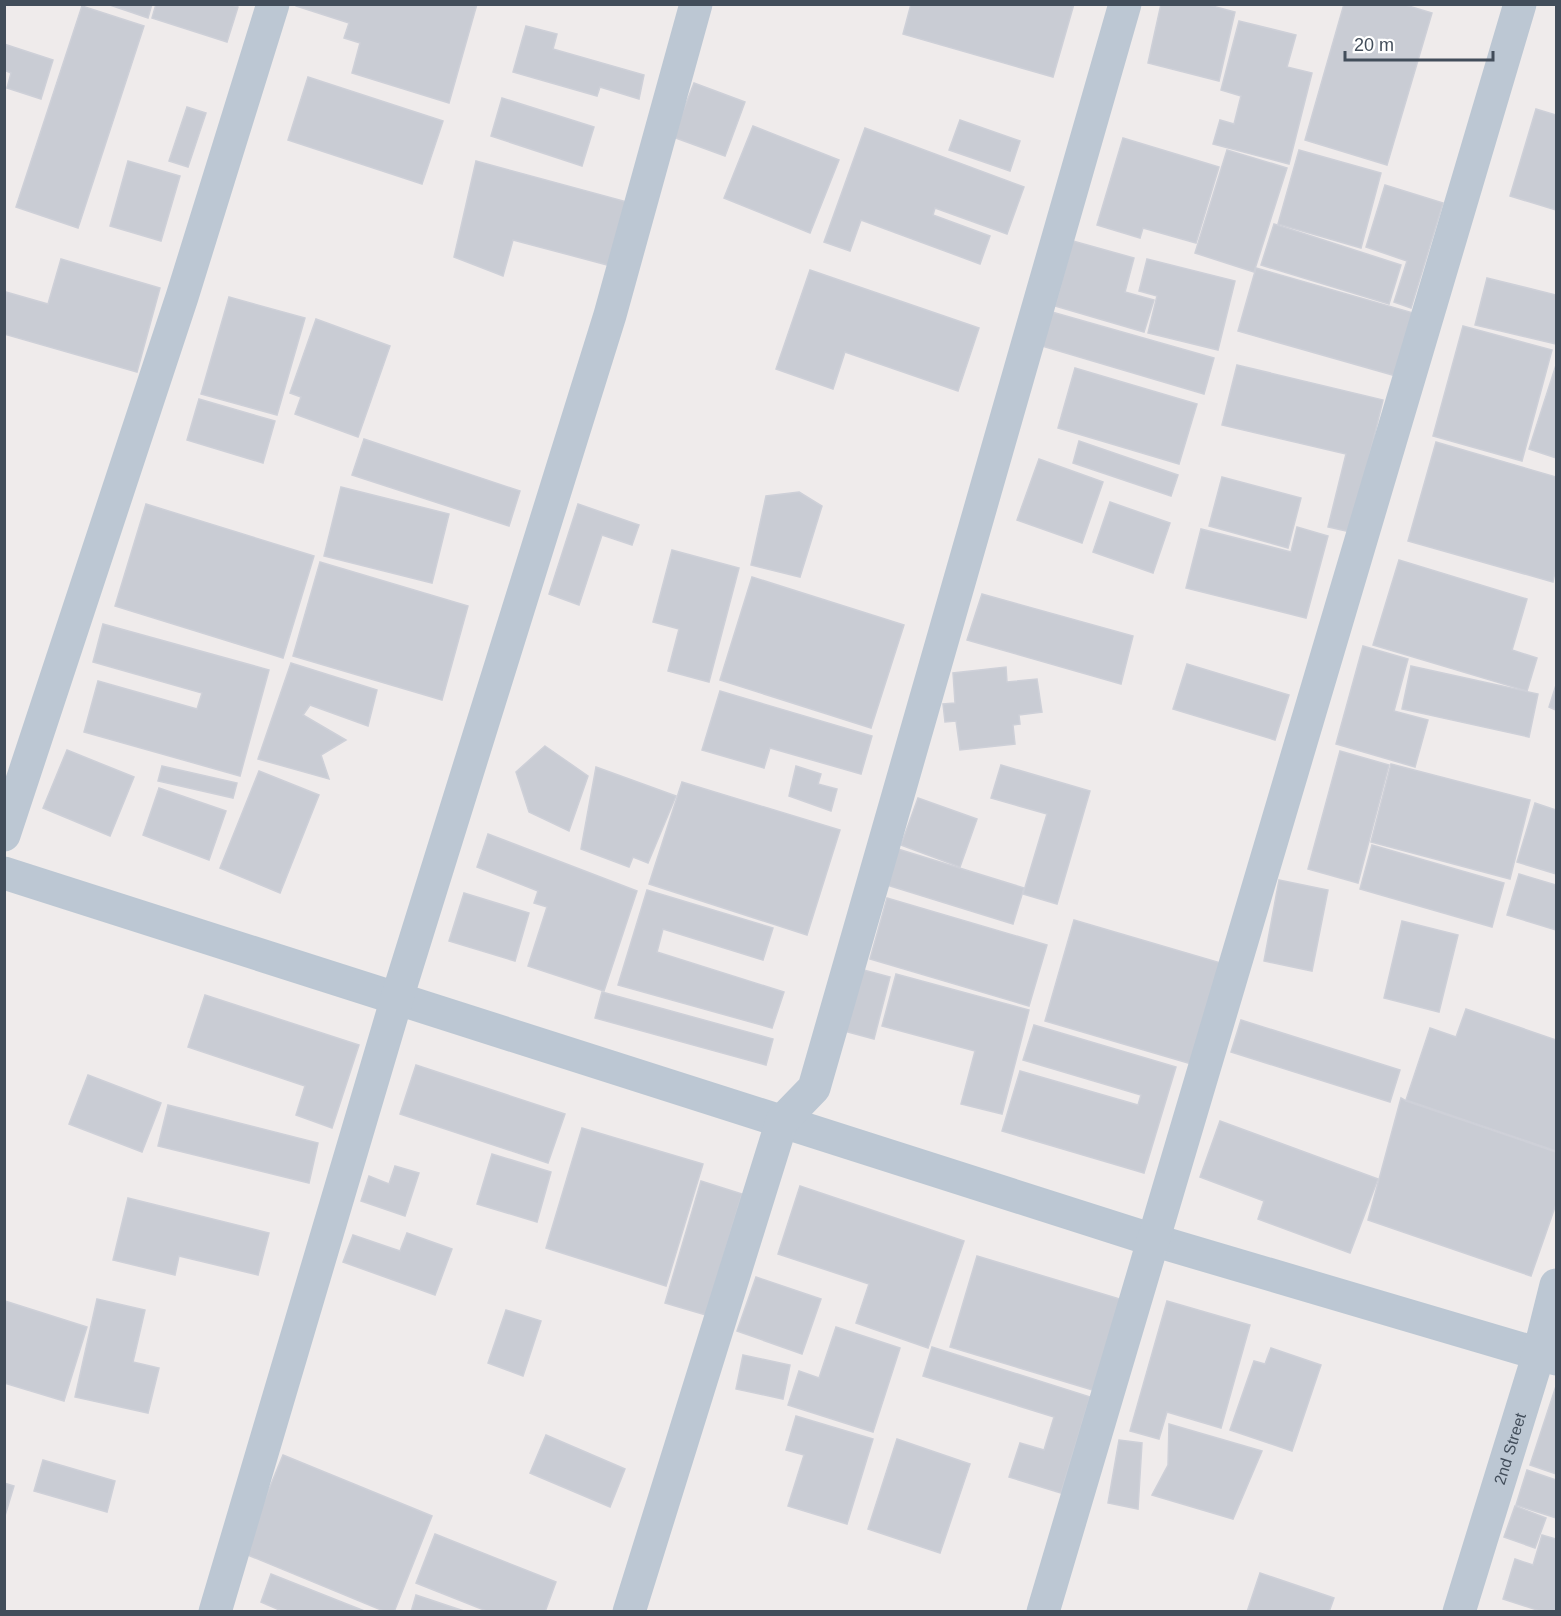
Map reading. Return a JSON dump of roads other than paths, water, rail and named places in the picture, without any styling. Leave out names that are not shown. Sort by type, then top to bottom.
[{"type":"street","points":[[4,835],[182,297],[273,4]]},
{"type":"street","points":[[215,1611],[397,998],[610,315],[696,4]]},
{"type":"street","points":[[629,1611],[782,1121],[814,1088],[1125,4]]},
{"type":"street","points":[[1043,1611],[1520,4]]},
{"type":"street","points":[[4,873],[1154,1240],[1548,1356]]},
{"type":"street","name":"2nd Street","points":[[1459,1611],[1548,1356],[1557,1285]]}]
